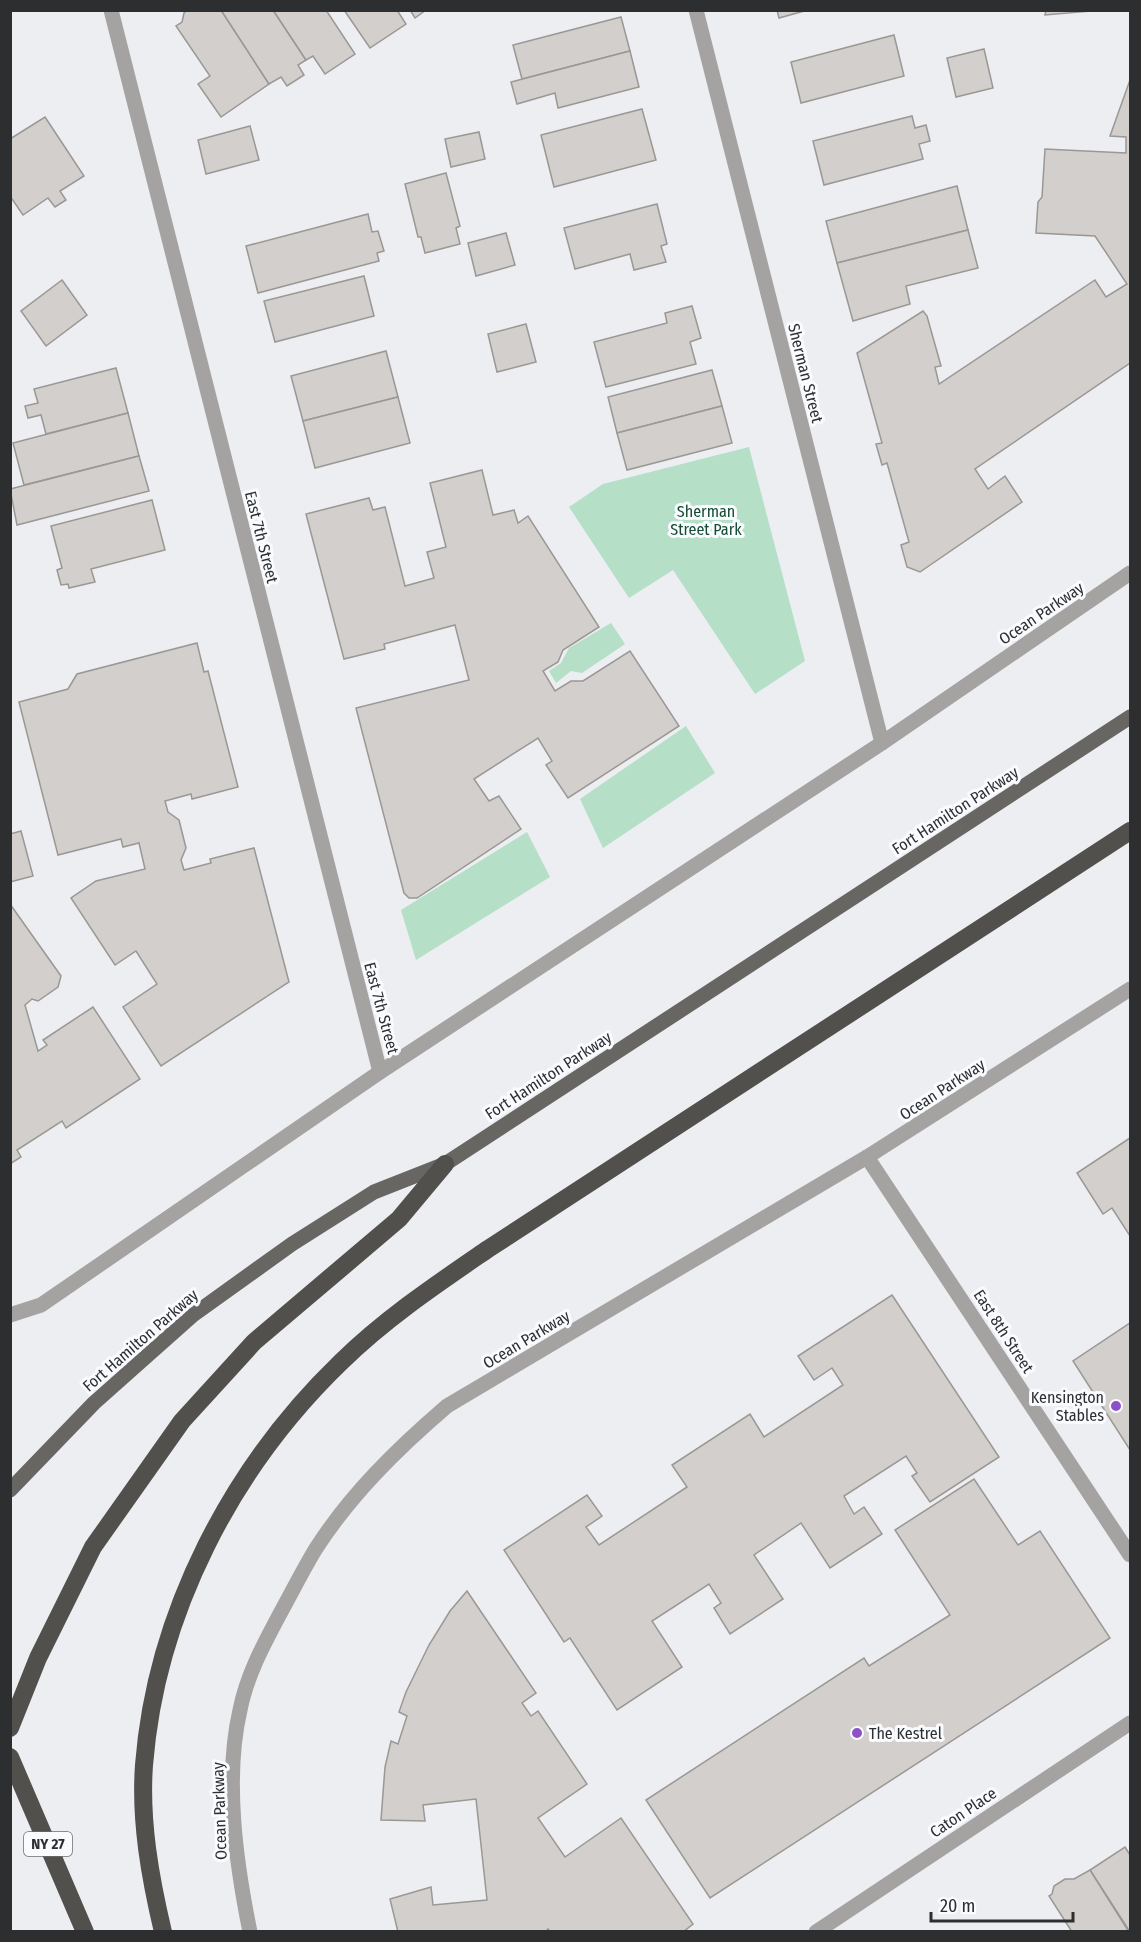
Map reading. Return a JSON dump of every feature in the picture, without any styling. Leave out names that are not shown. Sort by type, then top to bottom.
[{"type":"highway","points":[[163,1932],[152,1885],[144,1828],[144,1766],[151,1711],[165,1646],[192,1575],[232,1501],[273,1435],[341,1362],[405,1306],[488,1249],[1131,831]]},
{"type":"highway","points":[[10,1728],[38,1658],[93,1546],[182,1421],[254,1342],[399,1219],[446,1164]]},
{"type":"highway","name":"NY 27","points":[[10,1757],[85,1932]]},
{"type":"main road","name":"Fort Hamilton Parkway","points":[[10,1490],[94,1404],[193,1315],[292,1245],[374,1192],[446,1164],[1131,717]]},
{"type":"street","name":"East 7th Street","points":[[111,10],[380,1072]]},
{"type":"street","name":"Sherman Street","points":[[696,10],[882,743]]},
{"type":"street","name":"Ocean Parkway","points":[[10,1315],[41,1305],[380,1072],[882,743],[1131,573]]},
{"type":"street","name":"Ocean Parkway","points":[[250,1932],[240,1885],[232,1773],[240,1710],[259,1654],[316,1550],[355,1497],[397,1449],[447,1406],[867,1157],[1131,989]]},
{"type":"street","name":"East 8th Street","points":[[867,1157],[1131,1555]]},
{"type":"street","name":"Caton Place","points":[[816,1932],[1131,1723]]},
{"type":"green space","name":"Sherman Street Park","points":[[749,447],[805,661],[755,694],[673,570],[629,598],[569,507],[603,484]]},
{"type":"green space","points":[[611,623],[625,644],[582,673],[571,671],[556,683],[549,671],[561,663],[569,648]]},
{"type":"green space","points":[[686,726],[715,773],[603,848],[580,799]]},
{"type":"green space","points":[[527,832],[550,877],[416,960],[401,910]]},
{"type":"building","points":[[187,10],[221,10],[269,84],[221,117],[198,84],[210,76],[176,26],[182,22]]},
{"type":"building","points":[[221,10],[273,10],[306,60],[298,65],[304,75],[287,86],[281,77],[269,84]]},
{"type":"building","points":[[273,10],[326,10],[355,54],[325,74],[313,56],[306,60]]},
{"type":"building","points":[[344,10],[397,10],[406,24],[370,48]]},
{"type":"building","points":[[410,10],[426,10],[415,18]]},
{"type":"building","points":[[777,10],[808,10],[779,18]]},
{"type":"building","points":[[1046,10],[1103,10],[1045,15]]},
{"type":"building","points":[[621,17],[630,51],[522,79],[513,45]]},
{"type":"building","points":[[894,35],[904,76],[801,103],[791,62]]},
{"type":"building","points":[[984,49],[993,88],[956,97],[947,58]]},
{"type":"building","points":[[630,51],[639,87],[558,108],[555,93],[517,104],[511,82]]},
{"type":"building","points":[[1130,80],[1130,363],[975,469],[988,489],[1005,476],[1022,502],[920,572],[907,567],[901,545],[909,542],[887,463],[882,465],[876,444],[882,443],[857,353],[923,311],[927,316],[941,366],[935,367],[939,384],[1095,280],[1106,297],[1127,284],[1095,236],[1036,233],[1038,202],[1042,197],[1045,149],[1126,153],[1126,137],[1110,136]]},
{"type":"building","points":[[642,109],[656,160],[554,187],[541,135]]},
{"type":"building","points":[[912,116],[915,128],[926,125],[930,141],[919,144],[923,159],[824,185],[813,141]]},
{"type":"building","points":[[45,117],[84,176],[60,191],[66,200],[55,207],[48,198],[23,215],[10,196],[10,139]]},
{"type":"building","points":[[250,126],[259,160],[206,174],[198,140]]},
{"type":"building","points":[[479,132],[485,159],[451,167],[445,139]]},
{"type":"building","points":[[446,173],[460,226],[456,228],[460,244],[425,253],[421,237],[418,237],[405,184]]},
{"type":"building","points":[[957,186],[968,230],[837,263],[826,221]]},
{"type":"building","points":[[657,204],[667,244],[661,246],[666,262],[634,270],[630,254],[575,269],[564,228]]},
{"type":"building","points":[[368,214],[372,232],[378,231],[384,251],[377,253],[379,261],[258,293],[246,246]]},
{"type":"building","points":[[968,230],[978,268],[906,286],[910,304],[853,321],[837,263]]},
{"type":"building","points":[[506,233],[515,265],[476,276],[468,243]]},
{"type":"building","points":[[364,276],[374,316],[275,342],[264,301]]},
{"type":"building","points":[[62,280],[87,315],[46,346],[21,311]]},
{"type":"building","points":[[692,306],[701,338],[690,342],[696,364],[606,387],[594,342],[667,323],[665,313]]},
{"type":"building","points":[[526,324],[536,362],[497,372],[488,334]]},
{"type":"building","points":[[386,351],[398,397],[303,421],[291,376]]},
{"type":"building","points":[[116,368],[128,413],[46,434],[41,415],[28,418],[25,406],[38,403],[34,389]]},
{"type":"building","points":[[712,370],[722,406],[617,433],[608,397]]},
{"type":"building","points":[[398,397],[410,443],[315,468],[303,421]]},
{"type":"building","points":[[722,406],[732,443],[627,470],[617,433]]},
{"type":"building","points":[[128,413],[139,456],[24,485],[13,443]]},
{"type":"building","points":[[139,456],[149,491],[17,525],[10,489]]},
{"type":"building","points":[[482,470],[493,515],[514,510],[518,523],[528,516],[599,627],[563,650],[558,662],[543,671],[555,691],[571,681],[583,681],[630,651],[679,726],[568,798],[546,765],[552,761],[538,738],[474,779],[489,801],[499,796],[521,829],[417,898],[409,898],[404,893],[356,708],[469,680],[455,625],[384,644],[385,649],[344,659],[306,514],[369,498],[373,510],[385,507],[405,586],[434,578],[427,552],[446,547],[430,483]]},
{"type":"building","points":[[152,500],[165,550],[91,569],[95,582],[69,588],[68,584],[61,585],[57,570],[62,568],[51,526]]},
{"type":"building","points":[[197,643],[204,672],[208,671],[238,787],[192,799],[191,794],[165,801],[168,812],[179,820],[186,848],[181,860],[184,870],[211,863],[210,859],[254,848],[289,982],[161,1066],[123,1007],[157,984],[136,951],[115,965],[71,898],[96,881],[145,869],[139,843],[123,847],[121,839],[58,855],[19,702],[68,689],[77,674]]},
{"type":"building","points":[[21,831],[33,876],[10,882],[10,834]]},
{"type":"building","points":[[10,904],[61,976],[58,987],[38,1001],[32,999],[25,1005],[38,1051],[47,1045],[43,1040],[93,1007],[140,1079],[66,1128],[62,1121],[17,1150],[21,1157],[10,1164]]},
{"type":"building","points":[[1130,1138],[1130,1236],[1112,1208],[1103,1214],[1077,1173]]},
{"type":"building","points":[[892,1295],[999,1457],[930,1502],[912,1476],[917,1473],[906,1456],[844,1496],[854,1514],[864,1507],[882,1534],[830,1568],[801,1523],[754,1555],[783,1599],[730,1634],[714,1608],[721,1603],[709,1584],[652,1621],[682,1667],[617,1710],[570,1638],[564,1642],[504,1550],[587,1495],[602,1516],[586,1527],[599,1545],[687,1487],[672,1465],[750,1414],[764,1437],[843,1385],[832,1368],[814,1380],[798,1356]]},
{"type":"building","name":"Kensington Stables","points":[[1130,1323],[1130,1450],[1073,1361]]},
{"type":"building","name":"The Kestrel","points":[[974,1479],[1018,1545],[1040,1531],[1110,1638],[710,1898],[646,1800],[864,1658],[869,1666],[950,1615],[895,1530]]},
{"type":"building","points":[[467,1591],[536,1693],[522,1703],[531,1716],[538,1711],[587,1784],[538,1818],[565,1857],[621,1818],[693,1924],[683,1932],[550,1932],[548,1929],[545,1932],[398,1932],[390,1899],[431,1887],[433,1905],[487,1900],[476,1799],[423,1805],[425,1821],[381,1820],[385,1767],[391,1741],[398,1744],[407,1716],[399,1712],[406,1692],[429,1645],[450,1611]]},
{"type":"building","points":[[1125,1847],[1130,1855],[1130,1932],[1090,1870]]},
{"type":"building","points":[[1090,1870],[1129,1932],[1072,1932],[1049,1896],[1054,1886],[1065,1879],[1074,1879]]},
{"type":"place","name":"Kensington Stables","points":[[1116,1406]]},
{"type":"place","name":"The Kestrel","points":[[857,1733]]}]
